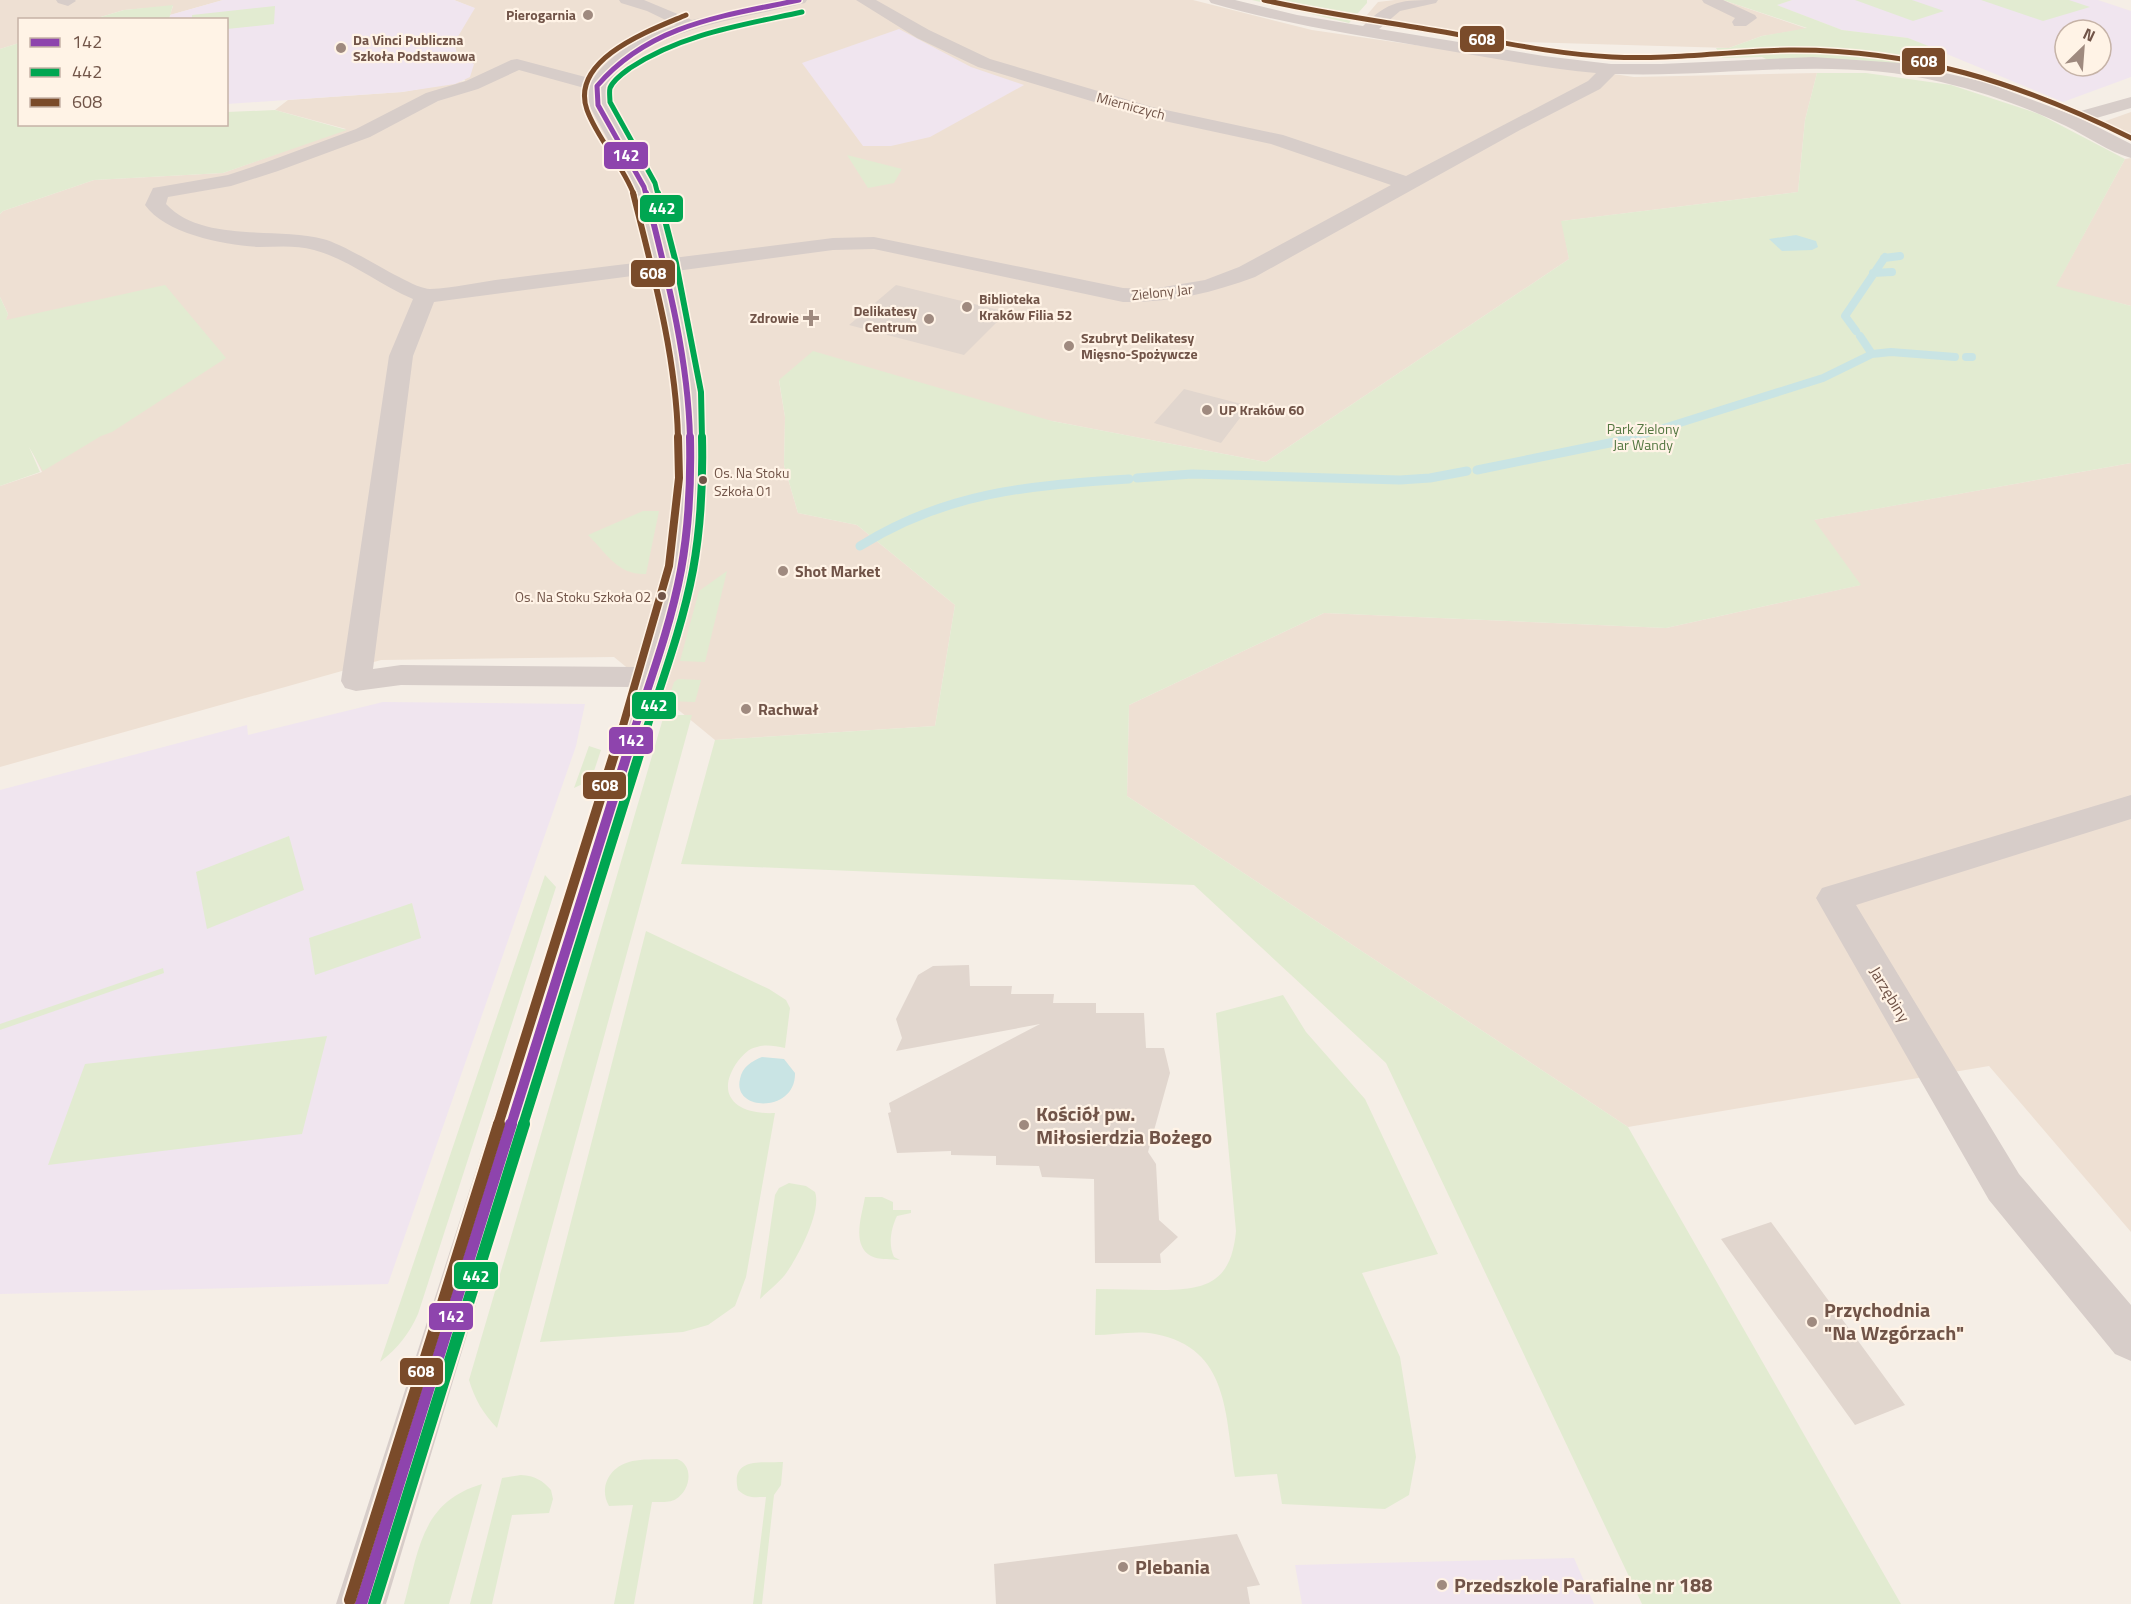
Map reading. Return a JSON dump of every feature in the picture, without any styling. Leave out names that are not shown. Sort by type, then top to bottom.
[{"type":"street","points":[[627,0],[653,8],[690,26]]},
{"type":"street","points":[[361,1604],[650,677],[675,596],[681,568],[692,479],[689,394],[664,265],[644,187],[598,105],[597,86],[610,69],[636,51],[690,26],[799,0]]},
{"type":"street","name":"Mierniczych","points":[[864,0],[923,34],[984,63],[1148,112],[1276,139],[1409,184]]},
{"type":"street","points":[[1216,0],[1280,16],[1367,32],[1610,69],[1679,69],[1812,62],[1896,67],[1948,76],[2027,100],[2072,120],[2131,152]]},
{"type":"street","points":[[1367,32],[1392,7],[1430,0]]},
{"type":"street","points":[[1710,0],[1749,18],[1740,22]]},
{"type":"street","points":[[597,86],[517,64],[472,85],[432,97],[363,133],[271,167],[231,180],[160,192],[155,205],[161,214],[183,225],[243,239],[305,241],[333,249],[405,289],[425,296],[401,356],[356,681],[401,675],[650,677]]},
{"type":"street","name":"Zielony Jar","points":[[425,296],[803,247],[874,243],[925,251],[1123,295],[1152,296],[1210,286],[1229,280],[1513,126],[1594,85],[1610,69]]},
{"type":"street","points":[[2072,120],[2131,102]]},
{"type":"street","name":"Jarzębiny","points":[[2131,807],[1834,898],[2004,1187],[2131,1339]]},
{"type":"shaded area","points":[[0,0],[223,0],[170,15],[173,6],[124,10],[97,18],[18,18],[18,43],[0,49]]},
{"type":"shaded area","name":"Da Vinci Publiczna Szkoła Podstawowa","points":[[223,0],[454,0],[475,8],[454,43],[457,54],[474,64],[470,77],[455,84],[402,92],[228,104],[228,18],[169,18],[170,15]]},
{"type":"shaded area","points":[[454,0],[1193,0],[1312,30],[1634,77],[1817,73],[1805,120],[1798,192],[1562,221],[1569,259],[1266,462],[1052,421],[779,381],[785,417],[784,465],[798,513],[857,525],[955,605],[935,726],[715,740],[614,657],[381,660],[0,767],[0,486],[42,472],[0,384],[0,333],[8,314],[0,297],[0,214],[3,211],[94,180],[223,173],[346,129],[275,110],[288,100],[402,92],[465,81],[454,43],[474,8]]},
{"type":"shaded area","points":[[1395,0],[1723,0],[1808,29],[1762,36],[1729,48],[1487,41],[1360,23],[1378,2]]},
{"type":"shaded area","points":[[1792,0],[2098,0],[2131,11],[2131,77],[2063,102],[1908,38],[1842,30],[1776,5]]},
{"type":"shaded area","points":[[899,29],[971,67],[1024,85],[930,137],[891,146],[863,146],[802,63]]},
{"type":"shaded area","points":[[2131,112],[2131,140],[2100,123]]},
{"type":"shaded area","points":[[2131,158],[2131,306],[2055,287],[2125,159]]},
{"type":"shaded area","points":[[2131,463],[2131,1232],[1989,1066],[1628,1127],[1127,796],[1129,705],[1324,613],[1666,628],[1860,585],[1813,520]]},
{"type":"shaded area","points":[[383,702],[585,704],[576,746],[388,1284],[0,1294],[0,790],[247,725],[248,735]]},
{"type":"shaded area","name":"Przedszkole Parafialne nr 188","points":[[1574,1558],[1594,1604],[1302,1604],[1295,1565]]},
{"type":"green space","points":[[1252,0],[1367,0],[1367,3],[1349,23]]},
{"type":"green space","points":[[1723,0],[1792,0],[1777,5],[1842,30],[1908,38],[1931,47],[1941,63],[1921,68],[1856,60],[1770,61],[1762,57],[1722,58],[1716,48],[1729,48],[1762,36],[1807,28]]},
{"type":"green space","points":[[1855,0],[1912,0],[1944,11],[1913,21]]},
{"type":"green space","points":[[1981,0],[2069,0],[2090,7],[2043,21]]},
{"type":"green space","points":[[173,5],[169,18],[97,18],[124,10]]},
{"type":"green space","points":[[275,6],[274,24],[228,29],[228,18],[192,18],[192,15]]},
{"type":"green space","points":[[18,43],[18,126],[228,126],[228,112],[275,110],[347,130],[223,173],[94,180],[3,211],[0,214],[0,49]]},
{"type":"green space","name":"Park Zielony Jar Wandy","points":[[1817,73],[1866,73],[1951,85],[2039,114],[2125,159],[2056,286],[2131,306],[2131,463],[1814,520],[1861,585],[1666,628],[1324,613],[1129,705],[1127,796],[1628,1127],[1901,1604],[1642,1604],[1386,1063],[1194,885],[681,864],[715,740],[935,726],[955,605],[857,525],[798,513],[784,465],[785,417],[779,380],[813,351],[1052,421],[1266,462],[1569,259],[1561,221],[1798,192],[1805,120]]},
{"type":"green space","points":[[847,155],[902,169],[894,183],[868,188]]},
{"type":"green space","points":[[165,285],[226,358],[112,432],[101,436],[43,471],[29,447],[40,472],[0,486],[0,297],[8,314],[6,320]]},
{"type":"green space","points":[[643,511],[659,511],[646,574],[628,571],[621,567],[588,535]]},
{"type":"green space","points":[[727,571],[705,662],[680,661],[699,591]]},
{"type":"green space","points":[[678,679],[701,680],[695,702],[668,701],[674,682]]},
{"type":"green space","points":[[664,715],[692,715],[497,1428],[480,1406],[469,1380]]},
{"type":"green space","points":[[589,746],[601,750],[591,780],[574,788]]},
{"type":"green space","points":[[289,836],[304,890],[207,929],[196,872]]},
{"type":"green space","points":[[545,875],[556,887],[418,1314],[402,1340],[380,1362]]},
{"type":"green space","points":[[412,903],[421,938],[315,975],[309,938]]},
{"type":"green space","points":[[646,931],[769,989],[786,1000],[790,1008],[785,1048],[764,1046],[749,1050],[738,1061],[728,1084],[733,1101],[740,1107],[750,1111],[775,1113],[746,1277],[735,1306],[708,1325],[683,1332],[540,1342]]},
{"type":"green space","points":[[163,968],[164,973],[0,1030],[0,1024]]},
{"type":"green space","points":[[1283,995],[1306,1032],[1365,1099],[1438,1254],[1362,1273],[1400,1357],[1416,1457],[1409,1495],[1385,1509],[1282,1504],[1277,1474],[1235,1477],[1229,1431],[1219,1388],[1211,1369],[1198,1354],[1180,1342],[1155,1334],[1095,1335],[1096,1289],[1188,1289],[1212,1281],[1221,1274],[1228,1263],[1236,1231],[1216,1013]]},
{"type":"green space","points":[[327,1036],[302,1134],[48,1165],[85,1064]]},
{"type":"green space","points":[[789,1183],[806,1186],[815,1192],[815,1210],[803,1245],[792,1265],[760,1299],[775,1195],[779,1188]]},
{"type":"green space","points":[[865,1197],[882,1197],[893,1202],[893,1210],[911,1210],[911,1213],[897,1216],[893,1226],[892,1252],[894,1257],[900,1260],[871,1256],[861,1245],[859,1229]]},
{"type":"green space","points":[[677,1459],[682,1462],[688,1472],[685,1490],[674,1500],[652,1502],[634,1604],[614,1604],[633,1505],[609,1506],[605,1493],[607,1480],[616,1469],[629,1462]]},
{"type":"green space","points":[[783,1462],[781,1485],[774,1495],[762,1604],[753,1604],[766,1497],[745,1495],[738,1490],[737,1479],[743,1467],[749,1464]]},
{"type":"green space","points":[[521,1475],[538,1479],[551,1490],[553,1499],[549,1513],[512,1515],[492,1604],[470,1604],[502,1478]]},
{"type":"green space","points":[[482,1484],[449,1604],[404,1604],[419,1547],[434,1516],[446,1503],[462,1492]]},
{"type":"water","points":[[1796,235],[1816,241],[1818,247],[1812,250],[1782,251],[1769,239]]},
{"type":"water","points":[[762,1057],[784,1059],[795,1073],[793,1086],[786,1095],[776,1101],[754,1102],[745,1098],[740,1090],[740,1079],[745,1068]]},
{"type":"building","name":"Delikatesy Centrum","points":[[896,285],[1007,312],[964,355],[849,325]]},
{"type":"building","name":"UP Kraków 60","points":[[1184,389],[1249,406],[1221,443],[1154,423]]},
{"type":"building","name":"Kościół pw. Miłosierdzia Bożego","points":[[969,965],[970,986],[1012,986],[1011,994],[1054,994],[1053,1003],[1096,1003],[1096,1013],[1144,1013],[1146,1048],[1164,1048],[1170,1073],[1148,1152],[1156,1164],[1159,1220],[1178,1237],[1160,1254],[1161,1263],[1095,1263],[1094,1179],[1042,1177],[1039,1166],[996,1165],[996,1156],[951,1155],[951,1151],[897,1153],[888,1113],[891,1112],[889,1103],[1040,1024],[896,1051],[902,1038],[896,1019],[918,975],[933,966]]},
{"type":"building","name":"Przychodnia \"Na Wzgórzach\"","points":[[1771,1222],[1905,1405],[1855,1425],[1721,1239]]},
{"type":"building","name":"Plebania","points":[[1237,1534],[1260,1585],[1247,1587],[1250,1604],[996,1604],[994,1564]]},
{"type":"waterway","points":[[1884,258],[1900,256]]},
{"type":"waterway","points":[[1874,273],[1884,258]]},
{"type":"waterway","points":[[1874,273],[1892,272]]},
{"type":"waterway","points":[[1856,331],[1845,316],[1874,273]]},
{"type":"waterway","points":[[1860,336],[1872,354]]},
{"type":"waterway","points":[[1872,354],[1891,352],[1955,357]]},
{"type":"waterway","points":[[1632,438],[1823,378],[1872,354]]},
{"type":"waterway","points":[[1966,357],[1972,357]]},
{"type":"waterway","points":[[1477,470],[1639,437]]},
{"type":"waterway","points":[[1137,478],[1192,474],[1400,480],[1430,478],[1467,471]]},
{"type":"waterway","points":[[860,546],[925,513],[957,502],[1023,489],[1129,479]]},
{"type":"transit line","name":"142","points":[[361,1604],[631,740],[675,596],[681,568],[691,479],[689,394],[664,265],[644,187],[598,105],[597,86],[614,66],[636,49],[661,36],[717,18],[799,0]]},
{"type":"transit line","name":"608","points":[[1264,0],[1351,17],[1547,50],[1590,55],[1656,57],[1789,50],[1836,51],[1924,61],[1966,71],[2048,99],[2131,138]]},
{"type":"transit line","name":"442","points":[[374,1604],[642,744],[686,600],[693,569],[703,480],[701,392],[676,263],[655,183],[610,102],[610,88],[626,71],[645,58],[688,39],[733,26],[802,12]]},
{"type":"transit line","name":"608","points":[[350,1600],[620,736],[669,566],[679,478],[677,395],[652,268],[633,192],[587,110],[584,90],[594,68],[617,48],[686,15]]},
{"type":"place","name":"Pierogarnia","points":[[588,15]]},
{"type":"place","name":"Da Vinci Publiczna Szkoła Podstawowa","points":[[341,48]]},
{"type":"place","name":"Biblioteka Kraków Filia 52","points":[[967,307]]},
{"type":"place","name":"Zdrowie","points":[[811,318]]},
{"type":"place","name":"Delikatesy Centrum","points":[[929,319]]},
{"type":"place","name":"Szubryt Delikatesy Mięsno-Spożywcze","points":[[1069,346]]},
{"type":"place","name":"UP Kraków 60","points":[[1207,410]]},
{"type":"place","name":"Os. Na Stoku Szkoła 01","points":[[703,480]]},
{"type":"place","name":"Shot Market","points":[[783,571]]},
{"type":"place","name":"Os. Na Stoku Szkoła 02","points":[[662,596]]},
{"type":"place","name":"Rachwał","points":[[746,709]]},
{"type":"place","name":"Kościół pw. Miłosierdzia Bożego","points":[[1024,1125]]},
{"type":"place","name":"Przychodnia \"Na Wzgórzach\"","points":[[1812,1322]]},
{"type":"place","name":"Plebania","points":[[1123,1567]]},
{"type":"place","name":"Przedszkole Parafialne nr 188","points":[[1442,1585]]}]
